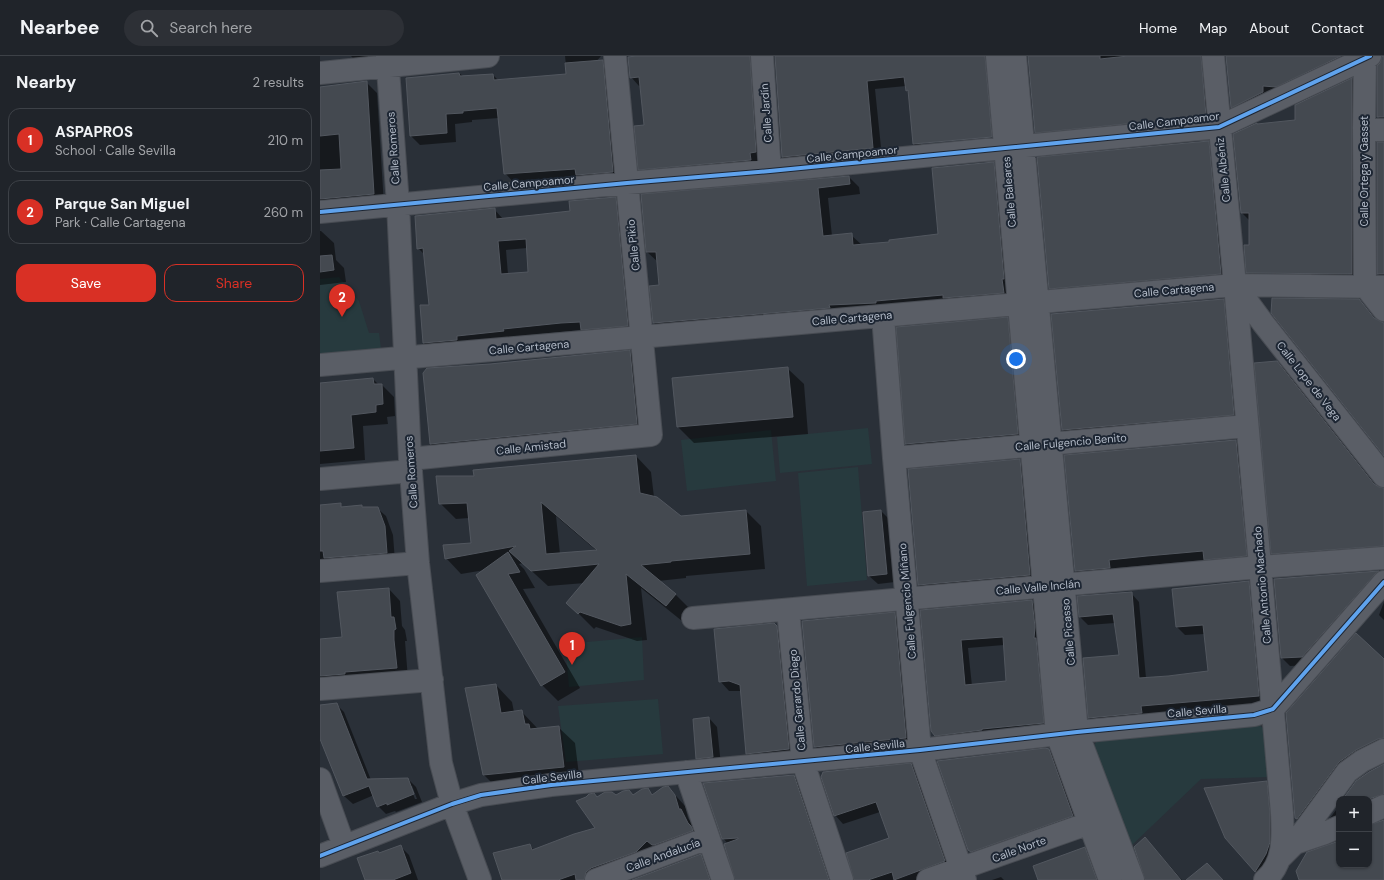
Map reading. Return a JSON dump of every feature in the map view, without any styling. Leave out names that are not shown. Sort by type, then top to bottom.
[{"type":"street","points":[[320,73],[387,61],[488,56]]},
{"type":"street","name":"Calle Pikio","points":[[615,56],[651,435]]},
{"type":"street","name":"Calle Jardín","points":[[762,56],[770,171]]},
{"type":"street","name":"Calle Baleares","points":[[997,56],[1014,147],[1028,303]]},
{"type":"street","name":"Calle Baleares","points":[[1014,147],[1015,56]]},
{"type":"street","name":"Calle Albéniz","points":[[1213,56],[1235,285]]},
{"type":"street","name":"Calle Campoamor","points":[[320,212],[627,182],[770,171],[1219,127],[1367,57]]},
{"type":"street","name":"Calle Ortega y Gasset","points":[[1367,57],[1374,129],[1374,287]]},
{"type":"street","name":"Calle Romeros","points":[[387,61],[398,204],[410,465],[418,563],[441,763],[452,804],[480,880]]},
{"type":"street","name":"Calle Cartagena","points":[[320,365],[1235,285],[1374,287]]},
{"type":"street","name":"Calle Lope de Vega","points":[[1235,285],[1263,323],[1384,476]]},
{"type":"street","name":"Calle Antonio Machado","points":[[1235,285],[1282,820],[1282,848],[1275,871]]},
{"type":"street","points":[[1374,287],[1384,310]]},
{"type":"street","name":"Calle Picasso","points":[[1028,303],[1067,733],[1099,820],[1132,880]]},
{"type":"street","name":"Calle Fulgencio Miñano","points":[[883,316],[920,750],[963,875]]},
{"type":"street","points":[[1239,331],[1263,323]]},
{"type":"street","name":"Calle Fulgencio Benito","points":[[894,458],[1247,426]]},
{"type":"street","name":"Calle Amistad","points":[[320,479],[410,465],[651,435]]},
{"type":"street","name":"Calle Valle Inclán","points":[[693,618],[1260,567],[1384,558]]},
{"type":"street","points":[[320,571],[418,563]]},
{"type":"street","name":"Calle Sevilla","points":[[320,856],[452,804],[481,795],[551,785],[803,762],[1067,733],[1254,715],[1273,708],[1384,582]]},
{"type":"street","name":"Calle Gerardo Diego","points":[[788,610],[803,762],[842,880]]},
{"type":"street","points":[[320,689],[432,680]]},
{"type":"street","points":[[1275,871],[1347,772],[1362,761],[1384,750]]},
{"type":"street","points":[[686,772],[723,880]]},
{"type":"street","points":[[320,779],[344,846]]},
{"type":"street","points":[[1372,812],[1384,806]]},
{"type":"street","name":"Calle Picasso","points":[[1099,820],[1110,880]]},
{"type":"street","name":"Calle Norte","points":[[928,880],[963,875],[1099,820]]},
{"type":"street","points":[[1295,842],[1336,828]]},
{"type":"street","name":"Calle Andalucía","points":[[596,880],[708,838]]},
{"type":"green space","points":[[339,277],[359,301],[369,333],[379,333],[381,349],[320,356],[320,279]]},
{"type":"green space","points":[[868,428],[872,464],[780,473],[777,437]]},
{"type":"green space","points":[[771,430],[776,481],[687,491],[681,440]]},
{"type":"green space","points":[[858,467],[867,580],[807,586],[798,473]]},
{"type":"green space","points":[[642,637],[644,680],[569,687],[565,644]]},
{"type":"green space","points":[[658,699],[663,754],[566,762],[558,706]]},
{"type":"green space","points":[[1257,723],[1266,731],[1268,777],[1201,779],[1131,846],[1091,752],[1097,740]]},
{"type":"building","points":[[750,56],[756,152],[750,153],[751,160],[638,170],[634,126],[644,125],[639,77],[630,78],[628,57]]},
{"type":"building","points":[[775,56],[985,56],[992,137],[913,144],[908,90],[906,91],[904,77],[867,81],[873,148],[782,157]]},
{"type":"building","points":[[1028,56],[1100,56],[1100,59],[1128,56],[1201,56],[1206,116],[1035,133]]},
{"type":"building","points":[[1226,56],[1341,56],[1276,87],[1263,86],[1263,92],[1231,108]]},
{"type":"building","points":[[1382,56],[1384,56],[1384,117],[1377,117],[1377,66],[1380,63]]},
{"type":"building","points":[[603,60],[613,172],[576,175],[575,169],[504,174],[497,108],[446,114],[447,133],[410,136],[406,78],[459,73],[460,76],[493,74],[494,80],[566,74],[565,63]]},
{"type":"building","points":[[1352,78],[1352,274],[1246,273],[1244,245],[1249,245],[1249,213],[1241,213],[1233,134],[1257,123],[1295,120],[1295,105]]},
{"type":"building","points":[[367,81],[374,194],[320,199],[320,170],[341,169],[339,134],[320,136],[320,87]]},
{"type":"building","points":[[1209,141],[1221,274],[1049,289],[1037,157]]},
{"type":"building","points":[[1377,142],[1384,142],[1384,274],[1377,274]]},
{"type":"building","points":[[994,162],[1004,293],[943,298],[943,295],[876,301],[876,303],[829,305],[830,308],[653,323],[649,286],[659,285],[656,252],[646,252],[641,194],[849,176],[850,184],[818,188],[823,236],[852,233],[853,245],[889,242],[889,240],[938,234],[932,168]]},
{"type":"building","points":[[616,197],[628,326],[581,330],[580,322],[561,323],[503,329],[504,331],[457,336],[457,340],[423,343],[420,305],[429,305],[423,248],[417,249],[415,216],[495,208],[496,219],[570,211],[569,201]],"holes":[[[526,239],[528,272],[501,274],[498,241]]]},
{"type":"building","points":[[332,255],[334,270],[320,272],[320,256]]},
{"type":"building","points":[[1272,298],[1359,299],[1374,318],[1384,323],[1384,456],[1271,313]]},
{"type":"building","points":[[1224,299],[1234,415],[1062,430],[1051,314]]},
{"type":"building","points":[[1008,317],[1018,434],[905,444],[896,327]]},
{"type":"building","points":[[630,350],[637,424],[430,444],[423,373],[427,368],[490,364]]},
{"type":"building","points":[[1277,361],[1374,484],[1384,488],[1384,546],[1271,554],[1254,363]]},
{"type":"building","points":[[788,367],[793,417],[677,427],[672,378]]},
{"type":"building","points":[[373,378],[374,384],[382,384],[383,404],[376,405],[376,412],[351,415],[354,448],[320,451],[320,383]]},
{"type":"building","points":[[1236,440],[1247,556],[1204,560],[1203,551],[1109,560],[1110,568],[1075,571],[1064,455]]},
{"type":"building","points":[[636,455],[640,493],[657,497],[681,516],[746,510],[750,554],[641,565],[676,594],[666,606],[626,574],[631,624],[621,626],[580,612],[578,614],[566,603],[599,564],[531,571],[509,551],[516,546],[445,559],[443,545],[471,543],[467,503],[439,504],[436,476],[474,476],[473,470]],"holes":[[[541,502],[597,550],[546,554]]]},
{"type":"building","points":[[1020,459],[1030,575],[918,585],[908,469]]},
{"type":"building","points":[[341,503],[341,507],[362,505],[362,507],[378,507],[385,526],[387,553],[324,558],[323,551],[320,551],[320,505]]},
{"type":"building","points":[[881,510],[887,574],[868,576],[863,512]]},
{"type":"building","points":[[508,552],[520,572],[508,574],[565,672],[541,686],[476,575]]},
{"type":"building","points":[[1379,571],[1302,657],[1281,658],[1274,579]]},
{"type":"building","points":[[1249,581],[1259,696],[1141,706],[1142,713],[1088,718],[1083,658],[1119,655],[1113,614],[1079,617],[1077,596],[1132,592],[1139,678],[1168,676],[1208,671],[1203,625],[1176,627],[1172,589]]},
{"type":"building","points":[[389,588],[391,617],[394,617],[396,629],[394,630],[394,640],[397,668],[345,672],[345,674],[320,676],[320,639],[342,637],[337,592]]},
{"type":"building","points":[[1032,600],[1035,627],[1034,638],[1036,638],[1044,723],[982,729],[935,736],[931,731],[920,610]],"holes":[[[1003,637],[1006,681],[965,685],[961,640]]]},
{"type":"building","points":[[895,612],[906,738],[814,747],[802,621]]},
{"type":"building","points":[[774,623],[777,626],[789,749],[746,754],[740,685],[729,681],[719,682],[714,629]]},
{"type":"building","points":[[1356,633],[1384,659],[1384,738],[1378,739],[1356,750],[1339,762],[1297,819],[1295,818],[1286,713]]},
{"type":"building","points":[[496,684],[501,713],[522,710],[525,724],[529,724],[530,729],[559,726],[564,767],[483,775],[465,688]]},
{"type":"building","points":[[337,703],[367,779],[408,778],[414,794],[387,805],[387,803],[377,807],[369,786],[343,796],[320,739],[320,705]]},
{"type":"building","points":[[709,717],[713,757],[696,759],[693,719]]},
{"type":"building","points":[[1045,748],[1049,749],[1073,816],[971,852],[968,850],[937,761]]},
{"type":"building","points":[[911,763],[945,861],[894,880],[892,872],[868,880],[854,880],[846,853],[889,838],[876,802],[834,816],[821,777],[823,772]]},
{"type":"building","points":[[1384,764],[1384,794],[1372,798],[1372,796],[1345,796],[1356,781]]},
{"type":"building","points":[[794,775],[829,880],[735,880],[724,844],[738,838],[722,839],[703,783]]},
{"type":"building","points":[[1267,781],[1270,814],[1270,842],[1266,854],[1255,872],[1225,838],[1204,788]]},
{"type":"building","points":[[668,786],[675,795],[679,809],[681,809],[693,830],[692,831],[654,845],[647,841],[636,852],[591,868],[586,872],[584,880],[576,880],[575,874],[558,880],[502,880],[493,853],[530,844],[532,850],[574,834],[595,828],[576,801],[594,793],[597,797],[605,792],[612,792],[616,795],[623,791],[629,790],[633,795],[642,789],[648,788],[652,795],[663,787]]},
{"type":"building","points":[[1384,820],[1384,880],[1299,880],[1296,871],[1307,852],[1336,842],[1336,868],[1372,868],[1372,824]]},
{"type":"building","points":[[1145,837],[1181,880],[1145,880],[1134,847]]},
{"type":"building","points":[[401,845],[411,873],[393,880],[365,880],[357,858],[378,851],[379,853]]},
{"type":"building","points":[[1085,847],[1097,880],[1038,880],[1033,866]]},
{"type":"building","points":[[701,854],[710,880],[632,880]]},
{"type":"building","points":[[1207,863],[1223,880],[1186,880]]},
{"type":"cycle path","points":[[320,212],[770,171],[1219,127],[1370,56]]},
{"type":"cycle path","points":[[320,856],[452,804],[481,795],[551,785],[920,750],[1077,732],[1254,715],[1273,709],[1384,582]]},
{"type":"place","name":"Parque San Miguel","points":[[342,317]]},
{"type":"place","name":"ASPAPROS","points":[[572,665]]}]
